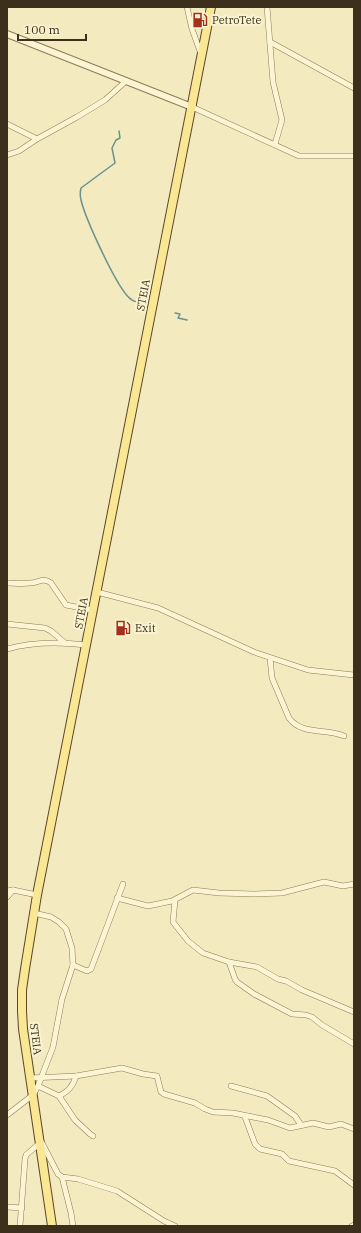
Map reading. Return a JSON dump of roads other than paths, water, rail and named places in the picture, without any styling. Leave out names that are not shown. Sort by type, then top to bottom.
[{"type":"main road","name":"STEIA","points":[[52,1226],[23,1029],[22,990],[27,950],[92,610],[211,7]]},
{"type":"street","points":[[188,7],[192,29],[202,56]]},
{"type":"street","points":[[267,7],[273,82],[282,120],[275,144]]},
{"type":"street","points":[[7,34],[192,107],[302,156],[354,156]]},
{"type":"street","points":[[270,42],[354,88]]},
{"type":"street","points":[[7,155],[19,151],[105,100],[126,81]]},
{"type":"street","points":[[7,124],[37,140]]},
{"type":"street","points":[[7,583],[30,583],[39,580],[48,581],[66,605],[92,610]]},
{"type":"street","points":[[96,592],[158,608],[270,658],[308,670],[354,675]]},
{"type":"street","points":[[7,624],[45,628],[65,643]]},
{"type":"street","points":[[7,649],[21,646],[65,643],[86,645]]},
{"type":"street","points":[[270,658],[272,678],[293,724],[300,728],[319,732],[341,734],[344,736]]},
{"type":"street","points":[[117,898],[148,906],[175,900],[193,890],[219,893],[282,893],[324,882],[343,886],[354,884]]},
{"type":"street","points":[[73,965],[87,971],[91,969],[123,884]]},
{"type":"street","points":[[7,891],[13,890],[37,895]]},
{"type":"street","points":[[7,897],[13,890]]},
{"type":"street","points":[[175,900],[173,922],[188,941],[203,953],[229,962],[257,967],[278,979],[286,980],[302,990],[354,1012]]},
{"type":"street","points":[[7,1115],[33,1095],[42,1077],[52,1048],[62,999],[73,965],[72,948],[66,929],[51,917],[34,913]]},
{"type":"street","points":[[229,962],[237,982],[254,994],[292,1014],[312,1017],[322,1025],[354,1044]]},
{"type":"street","points":[[30,1078],[76,1076],[122,1068],[143,1074],[155,1075],[158,1078],[161,1092],[164,1094],[195,1103],[213,1112],[233,1113],[246,1117],[268,1120],[290,1128],[313,1123],[329,1127],[341,1124],[354,1129]]},
{"type":"street","points":[[59,1096],[69,1090],[73,1085],[76,1076]]},
{"type":"street","points":[[38,1086],[59,1096],[75,1120],[94,1136]]},
{"type":"street","points":[[231,1086],[267,1096],[294,1116],[301,1125]]},
{"type":"street","points":[[246,1117],[253,1140],[257,1147],[282,1154],[289,1161],[335,1171],[354,1185]]},
{"type":"street","points":[[20,1226],[24,1159],[39,1140],[58,1174],[62,1177],[78,1179],[117,1191],[164,1221],[175,1226]]},
{"type":"street","points":[[62,1177],[73,1226]]},
{"type":"street","points":[[7,1207],[22,1208]]},
{"type":"waterway","points":[[119,131],[120,138],[116,140],[112,148],[115,163],[81,188],[80,197],[95,237],[119,283],[132,300],[141,303]]},
{"type":"waterway","points":[[175,313],[180,314],[178,318],[187,320]]},
{"type":"place","name":"PetroTete","points":[[200,20]]},
{"type":"place","name":"Exit","points":[[123,628]]}]
